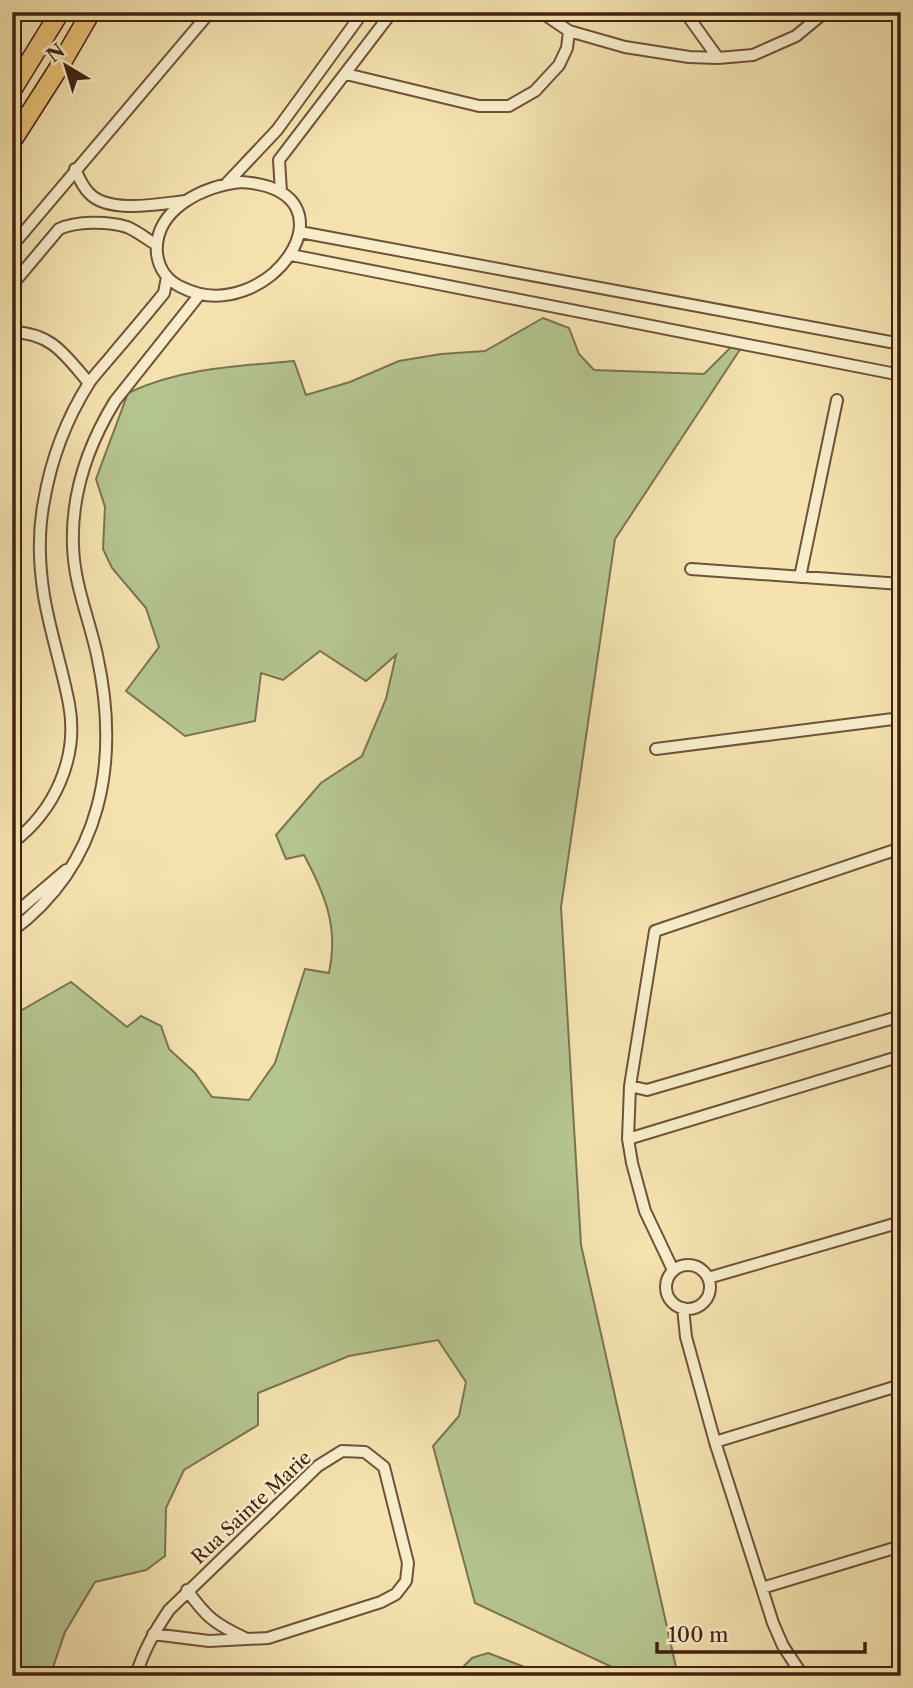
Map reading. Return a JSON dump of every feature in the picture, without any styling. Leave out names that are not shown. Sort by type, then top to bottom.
[{"type":"main road","points":[[12,90],[60,12]]},
{"type":"main road","points":[[12,141],[91,12]]},
{"type":"street","points":[[12,246],[210,12]]},
{"type":"street","points":[[227,183],[277,130],[363,12]]},
{"type":"street","points":[[281,192],[278,160],[392,12]]},
{"type":"street","points":[[541,12],[569,31],[625,47],[689,57],[718,58],[753,55],[796,36],[825,12]]},
{"type":"street","points":[[685,12],[718,58]]},
{"type":"street","points":[[346,74],[479,106],[509,106],[535,91],[559,65],[567,48],[569,31]]},
{"type":"street","points":[[75,169],[90,195],[108,203],[139,206],[185,201]]},
{"type":"street","points":[[227,183],[256,183],[281,192],[296,209],[300,232],[291,255],[282,266],[259,284],[230,293],[200,294],[187,290],[167,277],[160,268],[157,245],[166,222],[185,201],[198,193],[227,183]]},
{"type":"street","points":[[12,285],[59,229],[69,224],[127,227],[157,245]]},
{"type":"street","points":[[300,232],[901,344]]},
{"type":"street","points":[[291,255],[901,375]]},
{"type":"street","points":[[12,843],[26,832],[48,806],[64,774],[71,732],[70,706],[44,597],[40,526],[45,492],[61,439],[89,383],[164,293],[167,277]]},
{"type":"street","points":[[12,930],[27,920],[55,893],[77,861],[98,807],[106,735],[99,668],[75,567],[74,524],[79,482],[93,440],[114,401],[200,294]]},
{"type":"street","points":[[12,332],[32,332],[51,341],[89,383]]},
{"type":"street","points":[[800,577],[837,400]]},
{"type":"street","points":[[691,569],[901,584]]},
{"type":"street","points":[[656,749],[901,718]]},
{"type":"street","points":[[673,1270],[645,1211],[628,1139],[630,1086],[655,931],[901,848]]},
{"type":"street","points":[[12,916],[77,861]]},
{"type":"street","points":[[630,1086],[647,1090],[901,1016]]},
{"type":"street","points":[[628,1139],[901,1056]]},
{"type":"street","points":[[708,1278],[901,1222]]},
{"type":"street","points":[[693,1265],[705,1272],[708,1278],[707,1298],[696,1307],[677,1306],[668,1296],[666,1282],[673,1270],[693,1265]]},
{"type":"street","points":[[683,1308],[686,1337],[715,1442],[762,1588],[778,1634],[803,1676]]},
{"type":"street","points":[[715,1442],[901,1385]]},
{"type":"street","name":"Rua Sainte Marie","points":[[136,1676],[143,1653],[153,1634],[169,1610],[318,1466],[342,1451],[365,1452],[384,1467],[408,1563],[406,1581],[396,1594],[381,1602],[268,1637],[209,1641],[153,1634]]},
{"type":"street","points":[[762,1588],[901,1546]]},
{"type":"street","points":[[187,1590],[216,1624],[247,1639]]},
{"type":"green space","points":[[543,318],[569,328],[579,354],[594,370],[704,374],[732,346],[741,348],[615,539],[561,907],[581,1245],[678,1676],[631,1676],[475,1603],[433,1446],[459,1416],[466,1382],[438,1340],[349,1356],[258,1393],[258,1425],[184,1470],[166,1508],[165,1556],[146,1570],[95,1582],[65,1632],[50,1676],[12,1676],[12,1318],[16,1314],[12,1312],[12,1064],[15,1014],[71,982],[127,1027],[141,1016],[161,1026],[169,1049],[195,1073],[212,1097],[249,1100],[275,1063],[305,969],[329,973],[332,957],[331,926],[318,884],[304,855],[286,859],[276,835],[321,783],[362,756],[386,699],[396,655],[366,681],[320,651],[283,680],[261,673],[255,721],[185,736],[126,691],[159,647],[146,608],[112,568],[103,549],[105,507],[96,479],[128,393],[189,373],[294,361],[306,395],[350,382],[399,361],[441,354],[485,351]]},
{"type":"green space","points":[[488,1653],[548,1676],[454,1676],[472,1658]]}]
